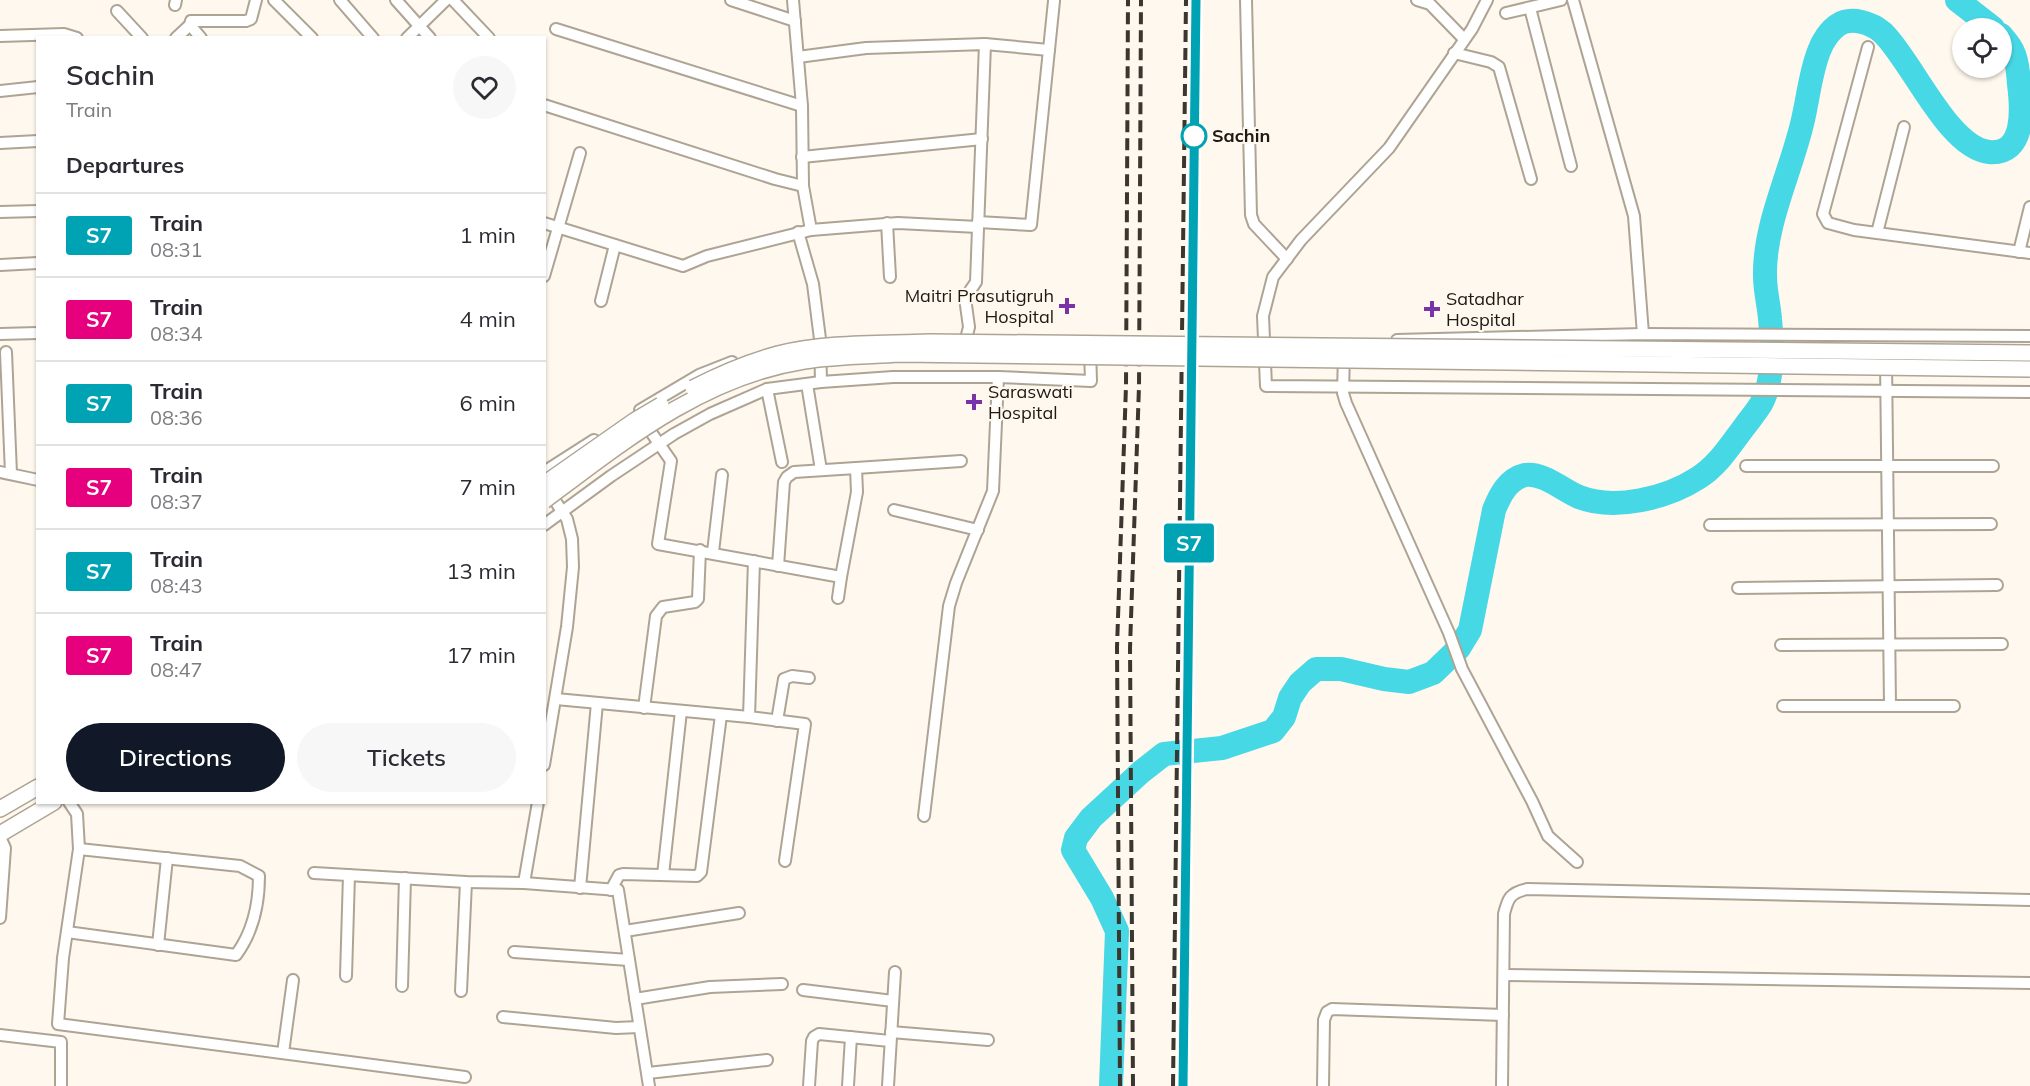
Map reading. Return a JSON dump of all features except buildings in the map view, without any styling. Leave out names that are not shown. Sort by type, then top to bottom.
[{"type":"main road","points":[[546,484],[634,421],[711,379],[747,364],[780,354],[838,345],[929,342],[2030,353]]},
{"type":"main road","points":[[546,500],[623,442],[664,414],[696,396],[761,370],[805,360],[900,354],[2030,369]]},
{"type":"main road","points":[[22,821],[6,806],[36,788]]},
{"type":"main road","points":[[0,836],[51,804]]},
{"type":"street","points":[[178,36],[190,26],[191,21],[246,21],[250,19],[256,0]]},
{"type":"street","points":[[274,0],[310,36]]},
{"type":"street","points":[[340,0],[371,36]]},
{"type":"street","points":[[396,0],[428,36]]},
{"type":"street","points":[[409,36],[446,0]]},
{"type":"street","points":[[453,0],[487,36]]},
{"type":"street","points":[[731,0],[795,21]]},
{"type":"street","points":[[793,0],[802,106],[803,186],[811,230]]},
{"type":"street","points":[[1246,0],[1251,215],[1254,224],[1287,259]]},
{"type":"street","points":[[1417,0],[1434,8],[1464,39]]},
{"type":"street","points":[[1487,0],[1464,39],[1389,148],[1301,240],[1273,277],[1263,316],[1266,386],[2030,392]]},
{"type":"street","points":[[1506,14],[1561,0]]},
{"type":"street","points":[[1573,0],[1634,216],[1642,334]]},
{"type":"street","points":[[546,223],[683,266],[707,256],[811,230],[887,224],[1031,225],[1054,1]]},
{"type":"street","points":[[1530,8],[1571,166]]},
{"type":"street","points":[[117,11],[140,36]]},
{"type":"street","points":[[190,26],[199,36]]},
{"type":"street","points":[[556,29],[802,106]]},
{"type":"street","points":[[0,36],[64,34],[70,36]]},
{"type":"street","points":[[798,57],[867,48],[985,44],[1049,50]]},
{"type":"street","points":[[967,335],[969,327],[965,298],[976,282],[985,44]]},
{"type":"street","points":[[1868,47],[1823,214],[1828,223],[1854,230],[2025,253],[2030,207]]},
{"type":"street","points":[[1454,53],[1491,62],[1499,67],[1531,179]]},
{"type":"street","points":[[0,91],[36,87]]},
{"type":"street","points":[[546,106],[803,186]]},
{"type":"street","points":[[1877,233],[1904,127]]},
{"type":"street","points":[[802,157],[982,139]]},
{"type":"street","points":[[0,143],[36,141]]},
{"type":"street","points":[[546,269],[580,153]]},
{"type":"street","points":[[0,212],[36,211]]},
{"type":"street","points":[[887,224],[890,277]]},
{"type":"street","points":[[798,232],[813,284],[820,339],[821,382]]},
{"type":"street","points":[[601,301],[615,245]]},
{"type":"street","points":[[0,265],[36,264]]},
{"type":"street","points":[[0,334],[36,333]]},
{"type":"street","points":[[1264,340],[1344,341],[1642,334],[2030,336]]},
{"type":"street","points":[[546,471],[699,375],[748,356],[820,339],[967,335],[1090,341],[1090,381],[998,377],[893,377],[821,382],[767,389],[710,414],[658,444],[546,524]]},
{"type":"street","points":[[1885,336],[1890,706]]},
{"type":"street","points":[[1344,341],[1343,387],[1346,403],[1449,633],[1462,669],[1533,801],[1548,836],[1577,862]]},
{"type":"street","points":[[6,352],[5,473],[36,480]]},
{"type":"street","points":[[924,816],[949,606],[956,583],[990,501],[995,481],[998,377]]},
{"type":"street","points":[[807,384],[821,470]]},
{"type":"street","points":[[767,389],[782,462]]},
{"type":"street","points":[[637,412],[671,461],[657,544],[713,552],[841,577]]},
{"type":"street","points":[[778,566],[784,482],[794,472],[961,461]]},
{"type":"street","points":[[1746,466],[1993,466]]},
{"type":"street","points":[[838,598],[857,492],[856,468]]},
{"type":"street","points":[[713,552],[722,475]]},
{"type":"street","points":[[546,488],[564,512],[572,538],[573,567],[567,627],[546,754]]},
{"type":"street","points":[[894,510],[978,530]]},
{"type":"street","points":[[1710,525],[1991,524]]},
{"type":"street","points":[[645,708],[656,616],[663,607],[695,602],[698,599],[700,550]]},
{"type":"street","points":[[749,717],[754,561]]},
{"type":"street","points":[[1738,588],[1997,585]]},
{"type":"street","points":[[1781,645],[2002,644]]},
{"type":"street","points":[[777,721],[784,680],[792,676],[809,678]]},
{"type":"street","points":[[556,699],[805,724],[785,861]]},
{"type":"street","points":[[580,888],[597,703]]},
{"type":"street","points":[[1783,706],[1954,706]]},
{"type":"street","points":[[663,875],[681,711]]},
{"type":"street","points":[[611,890],[619,875],[623,874],[697,876],[701,872],[721,715]]},
{"type":"street","points":[[57,1042],[67,932],[79,849],[76,814],[70,804]]},
{"type":"street","points":[[524,882],[538,804]]},
{"type":"street","points":[[0,836],[5,848],[0,918]]},
{"type":"street","points":[[67,932],[236,955],[246,941],[259,898],[259,876],[240,866],[79,849]]},
{"type":"street","points":[[158,945],[167,858]]},
{"type":"street","points":[[314,873],[466,882],[524,882],[618,890],[649,1086]]},
{"type":"street","points":[[346,976],[349,875]]},
{"type":"street","points":[[402,986],[405,878]]},
{"type":"street","points":[[461,991],[466,882]]},
{"type":"street","points":[[1502,1086],[1504,914],[1515,892],[1527,889],[2030,900]]},
{"type":"street","points":[[625,931],[739,914]]},
{"type":"street","points":[[514,952],[629,960]]},
{"type":"street","points":[[888,1086],[895,972]]},
{"type":"street","points":[[1504,975],[2030,983]]},
{"type":"street","points":[[283,1053],[293,980]]},
{"type":"street","points":[[635,999],[710,987],[782,984]]},
{"type":"street","points":[[803,990],[893,1000]]},
{"type":"street","points":[[1323,1086],[1324,1020],[1327,1012],[1332,1009],[1503,1015]]},
{"type":"street","points":[[504,1017],[616,1028],[639,1027]]},
{"type":"street","points":[[58,1024],[465,1077]]},
{"type":"street","points":[[809,1086],[814,1036],[819,1034],[851,1037],[891,1036],[988,1040]]},
{"type":"street","points":[[0,1035],[61,1042],[61,1086]]},
{"type":"street","points":[[848,1086],[851,1037]]},
{"type":"street","points":[[648,1073],[767,1060]]},
{"type":"waterway","points":[[1957,0],[1980,18]]},
{"type":"waterway","points":[[1111,1086],[1117,931],[1102,898],[1073,850],[1076,838],[1091,818],[1164,754],[1222,748],[1273,731],[1284,717],[1290,698],[1300,683],[1316,669],[1341,669],[1409,682],[1433,673],[1459,648],[1470,630],[1494,510],[1505,488],[1519,477],[1539,476],[1579,497],[1608,503],[1640,500],[1671,491],[1698,478],[1712,467],[1757,410],[1765,395],[1772,363],[1772,340],[1765,276],[1769,238],[1797,143],[1816,60],[1820,48],[1832,30],[1843,22],[1849,21],[1861,22],[1878,29],[1894,46],[1931,102],[1959,136],[1974,147],[1989,152],[2001,151],[2010,146],[2019,128],[2021,117],[2018,68],[2012,50]]},
{"type":"railway","points":[[1120,1086],[1117,647],[1126,386],[1128,0]]},
{"type":"railway","points":[[1133,1086],[1130,648],[1139,386],[1141,0]]},
{"type":"railway","points":[[1173,1086],[1186,0]]},
{"type":"railway","points":[[1183,1086],[1196,0]]},
{"type":"train","name":"S7","points":[[1183,1086],[1196,0]]},
{"type":"place","name":"Sachin","points":[[1194,136]]},
{"type":"place","name":"Maitri Prasutigruh Hospital","points":[[1067,306]]},
{"type":"place","name":"Satadhar Hospital","points":[[1432,309]]},
{"type":"place","name":"Saraswati Hospital","points":[[974,402]]}]
